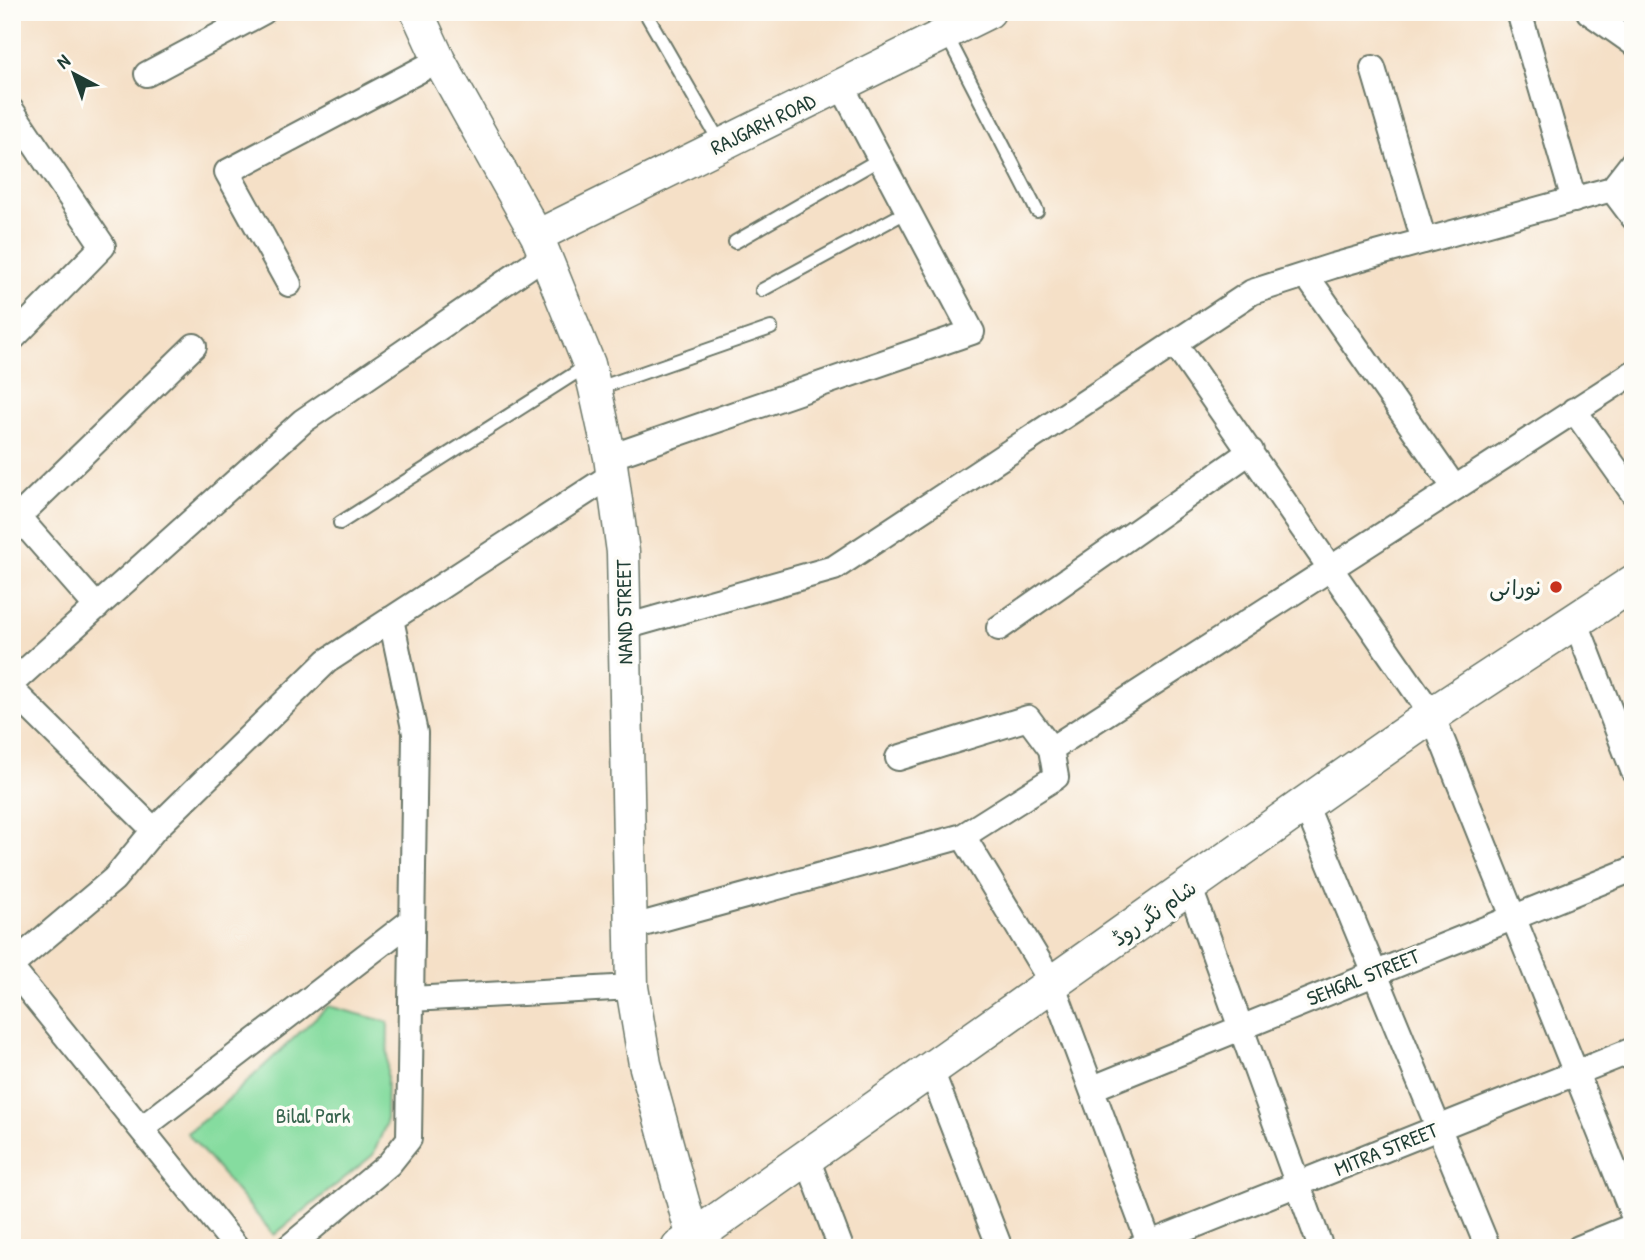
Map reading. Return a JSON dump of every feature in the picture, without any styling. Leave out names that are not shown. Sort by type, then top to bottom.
[{"type":"main road","name":"شام نگر روڈ","points":[[689,1245],[1305,804],[1432,715],[1633,583]]},
{"type":"street","points":[[147,74],[263,12]]},
{"type":"street","name":"NAND STREET","points":[[416,12],[439,60],[541,246],[592,377],[611,466],[623,552],[632,987],[645,1064],[689,1245]]},
{"type":"street","name":"RAJGARH ROAD","points":[[541,246],[721,145],[989,12]]},
{"type":"street","points":[[1518,12],[1574,200]]},
{"type":"street","points":[[1589,12],[1633,43]]},
{"type":"street","points":[[289,284],[227,172],[439,60]]},
{"type":"street","points":[[1373,68],[1424,241]]},
{"type":"street","points":[[237,1248],[12,967],[114,878],[154,830],[327,661],[611,466],[972,332],[841,85]]},
{"type":"street","points":[[12,111],[103,246],[12,339]]},
{"type":"street","points":[[625,627],[834,568],[1252,292],[1424,241],[1612,190],[1633,162]]},
{"type":"street","points":[[1612,190],[1633,217]]},
{"type":"street","points":[[12,683],[303,421],[541,246]]},
{"type":"street","points":[[1306,275],[1454,487]]},
{"type":"street","points":[[1175,344],[1331,565],[1432,715],[1633,1215]]},
{"type":"street","points":[[97,607],[15,513],[194,346]]},
{"type":"street","points":[[1051,749],[1331,565],[1633,373]]},
{"type":"street","points":[[1574,410],[1633,493]]},
{"type":"street","points":[[999,628],[1251,451]]},
{"type":"street","points":[[288,1248],[389,1164],[409,1139],[415,733],[391,619]]},
{"type":"street","points":[[1575,620],[1633,770]]},
{"type":"street","points":[[12,690],[154,830]]},
{"type":"street","points":[[629,928],[963,836],[1056,777],[1051,749],[1028,718],[898,758]]},
{"type":"street","points":[[1305,804],[1488,1248]]},
{"type":"street","points":[[963,836],[1052,983],[1093,1088],[1146,1246]]},
{"type":"street","name":"SEHGAL STREET","points":[[1093,1088],[1633,869]]},
{"type":"street","points":[[1190,888],[1321,1248]]},
{"type":"street","points":[[141,1129],[411,921]]},
{"type":"street","points":[[411,999],[632,987]]},
{"type":"street","name":"MITRA STREET","points":[[1146,1246],[1633,1050]]},
{"type":"street","points":[[931,1070],[1000,1248]]},
{"type":"street","points":[[807,1158],[841,1248]]},
{"type":"street","points":[[1579,1248],[1633,1226]]},
{"type":"lane","points":[[645,12],[721,145]]},
{"type":"lane","points":[[945,33],[1037,211]]},
{"type":"lane","points":[[735,242],[880,159]]},
{"type":"lane","points":[[762,290],[908,211]]},
{"type":"lane","points":[[340,523],[592,377],[771,328]]},
{"type":"green space","name":"Bilal Park","points":[[328,1006],[388,1022],[386,1124],[373,1155],[274,1235],[187,1133],[219,1108]]},
{"type":"place","name":"نورانی","points":[[1556,587]]}]
